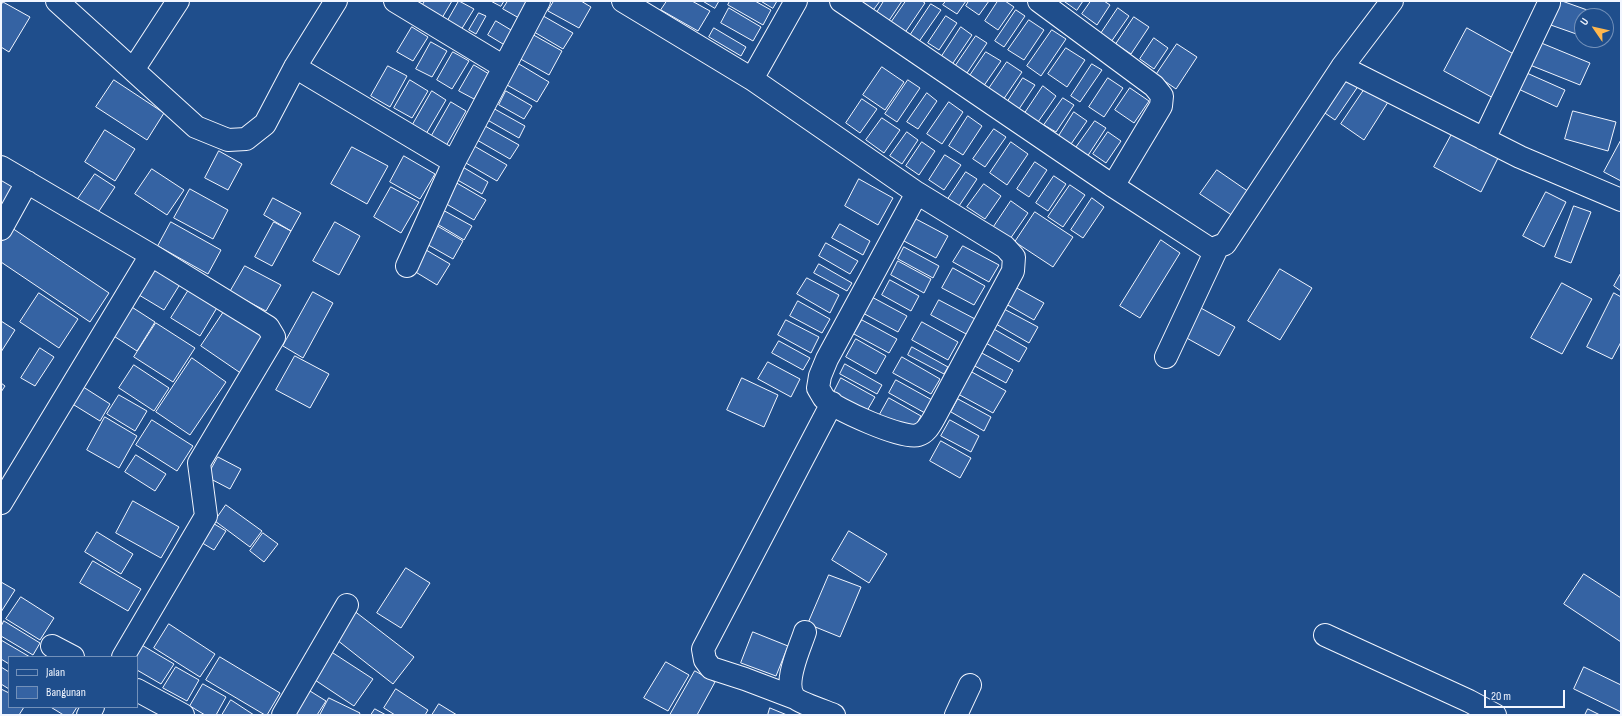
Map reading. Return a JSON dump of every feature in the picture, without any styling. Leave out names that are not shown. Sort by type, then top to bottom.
[{"type":"street","points":[[57,1],[196,127],[228,140],[246,139],[265,124],[296,67],[336,1]]},
{"type":"street","points":[[133,70],[178,1]]},
{"type":"street","points":[[395,1],[504,67]]},
{"type":"street","points":[[407,266],[454,162],[539,1]]},
{"type":"street","points":[[624,1],[646,7],[917,193],[1005,247],[1014,257],[1013,271],[927,429],[917,436],[870,424],[824,398],[818,388],[820,376],[827,359],[917,193]]},
{"type":"street","points":[[752,79],[796,1]]},
{"type":"street","points":[[841,1],[1112,186],[1207,248],[1217,248],[1225,244],[1342,67],[1392,1]]},
{"type":"street","points":[[1039,1],[1154,86],[1162,96],[1160,106],[1112,186]]},
{"type":"street","points":[[1484,139],[1549,3]]},
{"type":"street","points":[[296,67],[454,162]]},
{"type":"street","points":[[1342,67],[1520,157],[1621,200]]},
{"type":"street","points":[[1,167],[151,255],[268,327],[274,337],[199,464],[206,516],[124,656]]},
{"type":"street","points":[[1,229],[27,182]]},
{"type":"street","points":[[1166,357],[1217,248]]},
{"type":"street","points":[[1,503],[151,255]]},
{"type":"street","points":[[832,403],[702,649],[705,660],[711,668],[795,698],[834,715]]},
{"type":"street","points":[[283,715],[347,605]]},
{"type":"street","points":[[795,698],[791,691],[790,675],[805,632]]},
{"type":"street","points":[[1325,635],[1470,701],[1495,715]]},
{"type":"street","points":[[52,646],[70,656]]},
{"type":"street","points":[[956,715],[970,685]]},
{"type":"street","points":[[138,691],[183,715]]},
{"type":"building","points":[[425,1],[452,1],[442,18],[422,6]]},
{"type":"building","points":[[459,1],[474,9],[461,30],[447,22]]},
{"type":"building","points":[[491,1],[504,1],[501,6]]},
{"type":"building","points":[[508,1],[529,1],[519,18],[503,9]]},
{"type":"building","points":[[554,1],[581,1],[591,7],[579,28],[548,11]]},
{"type":"building","points":[[667,1],[692,1],[710,11],[698,31],[661,10]]},
{"type":"building","points":[[703,1],[719,1],[715,8]]},
{"type":"building","points":[[730,1],[755,1],[771,10],[763,25],[728,5]]},
{"type":"building","points":[[761,1],[777,1],[773,8]]},
{"type":"building","points":[[861,1],[880,1],[874,9]]},
{"type":"building","points":[[884,1],[902,1],[888,22],[876,14]]},
{"type":"building","points":[[906,1],[922,1],[925,3],[902,37],[888,27]]},
{"type":"building","points":[[946,1],[966,1],[957,14],[943,5]]},
{"type":"building","points":[[969,1],[989,1],[979,15],[966,6]]},
{"type":"building","points":[[998,1],[1005,1],[1014,7],[998,30],[985,21]]},
{"type":"building","points":[[1064,1],[1083,1],[1077,10]]},
{"type":"building","points":[[1091,1],[1104,1],[1110,5],[1097,25],[1082,14]]},
{"type":"building","points":[[1553,1],[1562,1],[1582,8],[1574,8],[1574,33],[1545,23]]},
{"type":"building","points":[[3,2],[30,17],[9,52],[1,47],[1,6]]},
{"type":"building","points":[[931,4],[941,10],[918,43],[909,37]]},
{"type":"building","points":[[729,8],[761,27],[753,41],[721,23]]},
{"type":"building","points":[[1118,8],[1129,16],[1111,42],[1100,35]]},
{"type":"building","points":[[1016,10],[1025,16],[1004,47],[995,41]]},
{"type":"building","points":[[479,13],[486,16],[476,34],[469,30]]},
{"type":"building","points":[[538,13],[573,33],[563,49],[529,29]]},
{"type":"building","points":[[946,16],[957,23],[939,50],[928,43]]},
{"type":"building","points":[[1134,17],[1149,27],[1131,54],[1116,44]]},
{"type":"building","points":[[1029,20],[1044,30],[1024,60],[1008,50]]},
{"type":"building","points":[[496,21],[516,33],[508,47],[488,35]]},
{"type":"building","points":[[412,27],[428,37],[413,61],[397,52]]},
{"type":"building","points":[[961,27],[972,35],[951,66],[940,59]]},
{"type":"building","points":[[714,28],[746,47],[741,56],[709,37]]},
{"type":"building","points":[[1467,28],[1519,57],[1495,99],[1444,71]]},
{"type":"building","points":[[1052,30],[1066,39],[1041,76],[1027,66]]},
{"type":"building","points":[[530,33],[562,51],[549,75],[517,57]]},
{"type":"building","points":[[976,36],[987,43],[963,79],[952,71]]},
{"type":"building","points":[[1154,38],[1168,48],[1154,69],[1140,59]]},
{"type":"building","points":[[1534,40],[1590,63],[1580,85],[1525,63]]},
{"type":"building","points":[[431,42],[447,51],[432,77],[416,69]]},
{"type":"building","points":[[1177,44],[1197,57],[1176,89],[1156,75]]},
{"type":"building","points":[[1066,48],[1085,60],[1067,87],[1048,74]]},
{"type":"building","points":[[453,52],[469,61],[452,89],[437,80]]},
{"type":"building","points":[[986,52],[1001,61],[983,87],[969,77]]},
{"type":"building","points":[[1007,62],[1022,72],[1003,100],[988,90]]},
{"type":"building","points":[[519,64],[549,82],[537,102],[507,85]]},
{"type":"building","points":[[1092,64],[1102,70],[1080,102],[1071,96]]},
{"type":"building","points":[[474,65],[489,74],[474,99],[459,91]]},
{"type":"building","points":[[388,66],[407,76],[390,107],[371,96]]},
{"type":"building","points":[[882,67],[904,82],[885,110],[863,95]]},
{"type":"building","points":[[1520,70],[1565,90],[1557,107],[1512,86]]},
{"type":"building","points":[[1345,71],[1361,82],[1335,120],[1319,109]]},
{"type":"building","points":[[1023,78],[1035,85],[1019,109],[1008,101]]},
{"type":"building","points":[[1108,78],[1123,88],[1104,117],[1089,107]]},
{"type":"building","points":[[114,80],[164,113],[147,140],[96,107]]},
{"type":"building","points":[[410,80],[428,91],[412,118],[394,108]]},
{"type":"building","points":[[908,80],[920,88],[897,122],[885,114]]},
{"type":"building","points":[[1368,84],[1390,99],[1364,140],[1341,124]]},
{"type":"building","points":[[1043,86],[1056,96],[1038,122],[1025,113]]},
{"type":"building","points":[[1130,88],[1149,101],[1134,123],[1115,110]]},
{"type":"building","points":[[432,91],[446,100],[426,134],[412,126]]},
{"type":"building","points":[[506,91],[532,106],[524,119],[499,105]]},
{"type":"building","points":[[927,93],[937,101],[918,129],[907,122]]},
{"type":"building","points":[[1063,98],[1074,105],[1056,132],[1044,125]]},
{"type":"building","points":[[862,99],[877,109],[860,133],[846,123]]},
{"type":"building","points":[[451,102],[466,111],[446,146],[431,137]]},
{"type":"building","points":[[949,102],[963,112],[942,144],[927,134]]},
{"type":"building","points":[[491,107],[525,126],[519,138],[484,118]]},
{"type":"building","points":[[1573,111],[1616,122],[1608,151],[1565,139]]},
{"type":"building","points":[[1074,112],[1087,121],[1069,147],[1057,139]]},
{"type":"building","points":[[968,116],[982,126],[963,155],[949,146]]},
{"type":"building","points":[[882,118],[900,130],[884,153],[866,140]]},
{"type":"building","points":[[1095,121],[1106,128],[1087,157],[1075,149]]},
{"type":"building","points":[[485,126],[519,145],[510,159],[477,140]]},
{"type":"building","points":[[994,129],[1006,137],[985,167],[973,159]]},
{"type":"building","points":[[105,130],[135,149],[115,181],[85,162]]},
{"type":"building","points":[[907,132],[918,140],[902,164],[890,156]]},
{"type":"building","points":[[1108,132],[1121,141],[1106,163],[1093,154]]},
{"type":"building","points":[[1452,134],[1498,158],[1481,192],[1434,167]]},
{"type":"building","points":[[1621,140],[1621,181],[1604,172]]},
{"type":"building","points":[[922,142],[935,151],[919,175],[906,166]]},
{"type":"building","points":[[1011,142],[1028,154],[1007,185],[990,173]]},
{"type":"building","points":[[469,143],[507,165],[497,181],[459,159]]},
{"type":"building","points":[[352,147],[388,166],[367,204],[331,184]]},
{"type":"building","points":[[219,151],[242,164],[228,190],[205,178]]},
{"type":"building","points":[[945,155],[961,165],[944,190],[929,180]]},
{"type":"building","points":[[404,156],[435,174],[420,199],[390,182]]},
{"type":"building","points":[[1035,162],[1047,170],[1029,197],[1017,189]]},
{"type":"building","points":[[461,166],[488,182],[482,194],[454,178]]},
{"type":"building","points":[[152,169],[184,190],[167,215],[135,194]]},
{"type":"building","points":[[1217,170],[1249,192],[1233,216],[1200,194]]},
{"type":"building","points":[[966,172],[977,179],[959,206],[948,199]]},
{"type":"building","points":[[1,173],[22,187],[1,219]]},
{"type":"building","points":[[95,174],[115,187],[93,220],[73,206]]},
{"type":"building","points":[[1054,176],[1066,184],[1048,211],[1036,203]]},
{"type":"building","points":[[859,179],[893,198],[878,225],[845,206]]},
{"type":"building","points":[[455,182],[486,200],[474,220],[443,202]]},
{"type":"building","points":[[984,184],[1001,196],[985,219],[967,207]]},
{"type":"building","points":[[1070,185],[1085,195],[1063,227],[1048,217]]},
{"type":"building","points":[[391,187],[419,202],[401,233],[374,217]]},
{"type":"building","points":[[190,189],[228,210],[213,239],[174,218]]},
{"type":"building","points":[[1546,192],[1566,202],[1544,247],[1523,236]]},
{"type":"building","points":[[273,198],[301,213],[291,231],[264,215]]},
{"type":"building","points":[[1092,198],[1104,207],[1083,238],[1071,230]]},
{"type":"building","points":[[1011,201],[1028,213],[1010,239],[993,228]]},
{"type":"building","points":[[1574,206],[1591,212],[1571,263],[1555,257]]},
{"type":"building","points":[[441,209],[472,226],[464,240],[434,222]]},
{"type":"building","points":[[1035,212],[1073,237],[1053,267],[1015,242]]},
{"type":"building","points":[[916,219],[948,236],[936,258],[904,241]]},
{"type":"building","points":[[171,222],[221,250],[208,274],[158,246]]},
{"type":"building","points":[[274,222],[291,231],[272,266],[255,257]]},
{"type":"building","points":[[335,222],[360,236],[339,275],[313,261]]},
{"type":"building","points":[[434,224],[463,241],[453,259],[423,242]]},
{"type":"building","points":[[840,224],[870,241],[863,255],[832,238]]},
{"type":"building","points":[[9,226],[109,293],[90,322],[1,262],[1,238]]},
{"type":"building","points":[[1161,240],[1180,253],[1140,318],[1120,306]]},
{"type":"building","points":[[826,243],[858,261],[850,274],[819,256]]},
{"type":"building","points":[[963,246],[999,265],[989,282],[953,262]]},
{"type":"building","points":[[421,247],[450,264],[437,285],[409,268]]},
{"type":"building","points":[[904,247],[939,266],[933,278],[898,259]]},
{"type":"building","points":[[898,261],[931,279],[924,293],[891,275]]},
{"type":"building","points":[[153,262],[182,281],[164,310],[134,292]]},
{"type":"building","points":[[819,264],[852,283],[847,291],[814,273]]},
{"type":"building","points":[[245,266],[281,285],[266,311],[230,292]]},
{"type":"building","points":[[953,268],[985,286],[974,305],[942,288]]},
{"type":"building","points":[[1280,269],[1312,288],[1280,340],[1248,321]]},
{"type":"building","points":[[1621,273],[1621,291],[1614,286]]},
{"type":"building","points":[[807,278],[839,295],[830,313],[797,294]]},
{"type":"building","points":[[890,280],[919,296],[911,311],[882,295]]},
{"type":"building","points":[[1562,283],[1592,299],[1562,354],[1531,338]]},
{"type":"building","points":[[1015,287],[1044,303],[1034,320],[1006,304]]},
{"type":"building","points":[[190,288],[218,306],[200,336],[171,318]]},
{"type":"building","points":[[313,292],[333,303],[303,358],[283,346]]},
{"type":"building","points":[[39,293],[78,319],[59,348],[20,322]]},
{"type":"building","points":[[1614,293],[1621,297],[1621,342],[1612,359],[1587,347]]},
{"type":"building","points":[[870,296],[907,316],[898,332],[861,312]]},
{"type":"building","points":[[939,300],[977,320],[968,335],[931,315]]},
{"type":"building","points":[[798,301],[830,319],[822,333],[790,316]]},
{"type":"building","points":[[124,302],[155,322],[137,351],[106,331]]},
{"type":"building","points":[[1199,307],[1235,327],[1219,356],[1183,336]]},
{"type":"building","points":[[1004,309],[1038,327],[1029,343],[996,324]]},
{"type":"building","points":[[225,310],[266,337],[242,374],[201,346]]},
{"type":"building","points":[[786,320],[819,337],[811,353],[778,335]]},
{"type":"building","points":[[862,320],[897,339],[889,353],[854,334]]},
{"type":"building","points":[[1,321],[15,330],[1,352]]},
{"type":"building","points":[[922,322],[958,342],[948,360],[912,340]]},
{"type":"building","points":[[156,323],[195,348],[173,382],[134,357]]},
{"type":"building","points":[[992,328],[1027,348],[1019,362],[984,342]]},
{"type":"building","points":[[856,339],[886,356],[876,374],[846,357]]},
{"type":"building","points":[[779,341],[810,358],[803,370],[772,353]]},
{"type":"building","points":[[912,347],[948,367],[944,374],[908,355]]},
{"type":"building","points":[[40,348],[54,357],[35,386],[21,378]]},
{"type":"building","points":[[980,352],[1013,370],[1006,383],[973,365]]},
{"type":"building","points":[[295,356],[329,374],[310,408],[276,390]]},
{"type":"building","points":[[902,357],[940,379],[931,394],[893,373]]},
{"type":"building","points":[[192,358],[226,382],[190,435],[156,412]]},
{"type":"building","points":[[768,362],[800,379],[791,397],[758,379]]},
{"type":"building","points":[[845,364],[882,385],[877,394],[840,374]]},
{"type":"building","points":[[134,365],[169,388],[154,411],[119,388]]},
{"type":"building","points":[[970,371],[1006,391],[993,413],[958,394]]},
{"type":"building","points":[[742,378],[778,395],[764,427],[727,410]]},
{"type":"building","points":[[841,378],[875,397],[864,416],[831,398]]},
{"type":"building","points":[[896,380],[932,400],[925,413],[889,393]]},
{"type":"building","points":[[1,383],[5,386],[1,392]]},
{"type":"building","points":[[77,383],[110,404],[100,421],[66,400]]},
{"type":"building","points":[[119,395],[147,411],[135,431],[107,414]]},
{"type":"building","points":[[889,398],[921,416],[911,434],[879,416]]},
{"type":"building","points":[[958,399],[991,417],[984,431],[951,412]]},
{"type":"building","points":[[105,417],[137,436],[119,468],[87,450]]},
{"type":"building","points":[[152,420],[193,446],[177,471],[136,445]]},
{"type":"building","points":[[950,420],[979,436],[971,452],[941,436]]},
{"type":"building","points":[[941,441],[971,458],[960,478],[930,461]]},
{"type":"building","points":[[136,455],[166,474],[155,491],[125,472]]},
{"type":"building","points":[[218,457],[241,469],[230,489],[207,477]]},
{"type":"building","points":[[133,501],[179,527],[161,558],[116,533]]},
{"type":"building","points":[[226,505],[262,531],[250,547],[215,521]]},
{"type":"building","points":[[206,519],[226,531],[214,550],[194,538]]},
{"type":"building","points":[[849,531],[887,554],[869,583],[832,560]]},
{"type":"building","points":[[97,532],[133,554],[121,574],[85,552]]},
{"type":"building","points":[[263,533],[278,544],[264,562],[250,551]]},
{"type":"building","points":[[93,561],[141,589],[128,611],[80,583]]},
{"type":"building","points":[[406,568],[430,583],[401,628],[377,613]]},
{"type":"building","points":[[1584,574],[1621,598],[1621,642],[1564,604]]},
{"type":"building","points":[[829,575],[861,587],[840,637],[808,624]]},
{"type":"building","points":[[1,582],[15,590],[1,612]]},
{"type":"building","points":[[21,597],[54,618],[40,640],[6,619]]},
{"type":"building","points":[[353,610],[414,657],[393,684],[332,636]]},
{"type":"building","points":[[4,621],[40,643],[33,655],[1,636],[1,627]]},
{"type":"building","points":[[169,624],[215,654],[200,677],[154,648]]},
{"type":"building","points":[[753,632],[788,646],[776,676],[741,663]]},
{"type":"building","points":[[1,640],[28,656],[8,656],[8,663],[1,659]]},
{"type":"building","points":[[140,644],[174,664],[161,684],[138,671],[138,656],[133,656]]},
{"type":"building","points":[[330,651],[373,679],[354,706],[312,678]]},
{"type":"building","points":[[220,657],[280,693],[267,715],[206,680]]},
{"type":"building","points":[[666,662],[689,675],[668,711],[644,698]]},
{"type":"building","points":[[1,667],[8,671],[8,688],[1,684]]},
{"type":"building","points":[[176,667],[199,680],[187,701],[163,688]]},
{"type":"building","points":[[1584,667],[1621,685],[1621,712],[1574,689]]},
{"type":"building","points":[[695,671],[715,682],[697,715],[670,715]]},
{"type":"building","points":[[203,684],[226,697],[216,715],[205,715],[190,706]]},
{"type":"building","points":[[302,686],[326,701],[317,715],[296,715],[288,710]]},
{"type":"building","points":[[1,689],[8,692],[8,708],[23,708],[19,715],[1,715]]},
{"type":"building","points":[[396,689],[428,710],[425,715],[395,715],[384,708]]},
{"type":"building","points":[[329,698],[360,713],[359,715],[320,715]]},
{"type":"building","points":[[231,700],[254,715],[222,715]]},
{"type":"building","points":[[439,704],[457,715],[432,715]]},
{"type":"building","points":[[53,708],[76,708],[72,715],[64,715]]},
{"type":"building","points":[[770,708],[787,715],[768,715]]},
{"type":"building","points":[[375,709],[386,715],[371,715]]},
{"type":"building","points":[[1588,709],[1600,715],[1585,715]]}]
